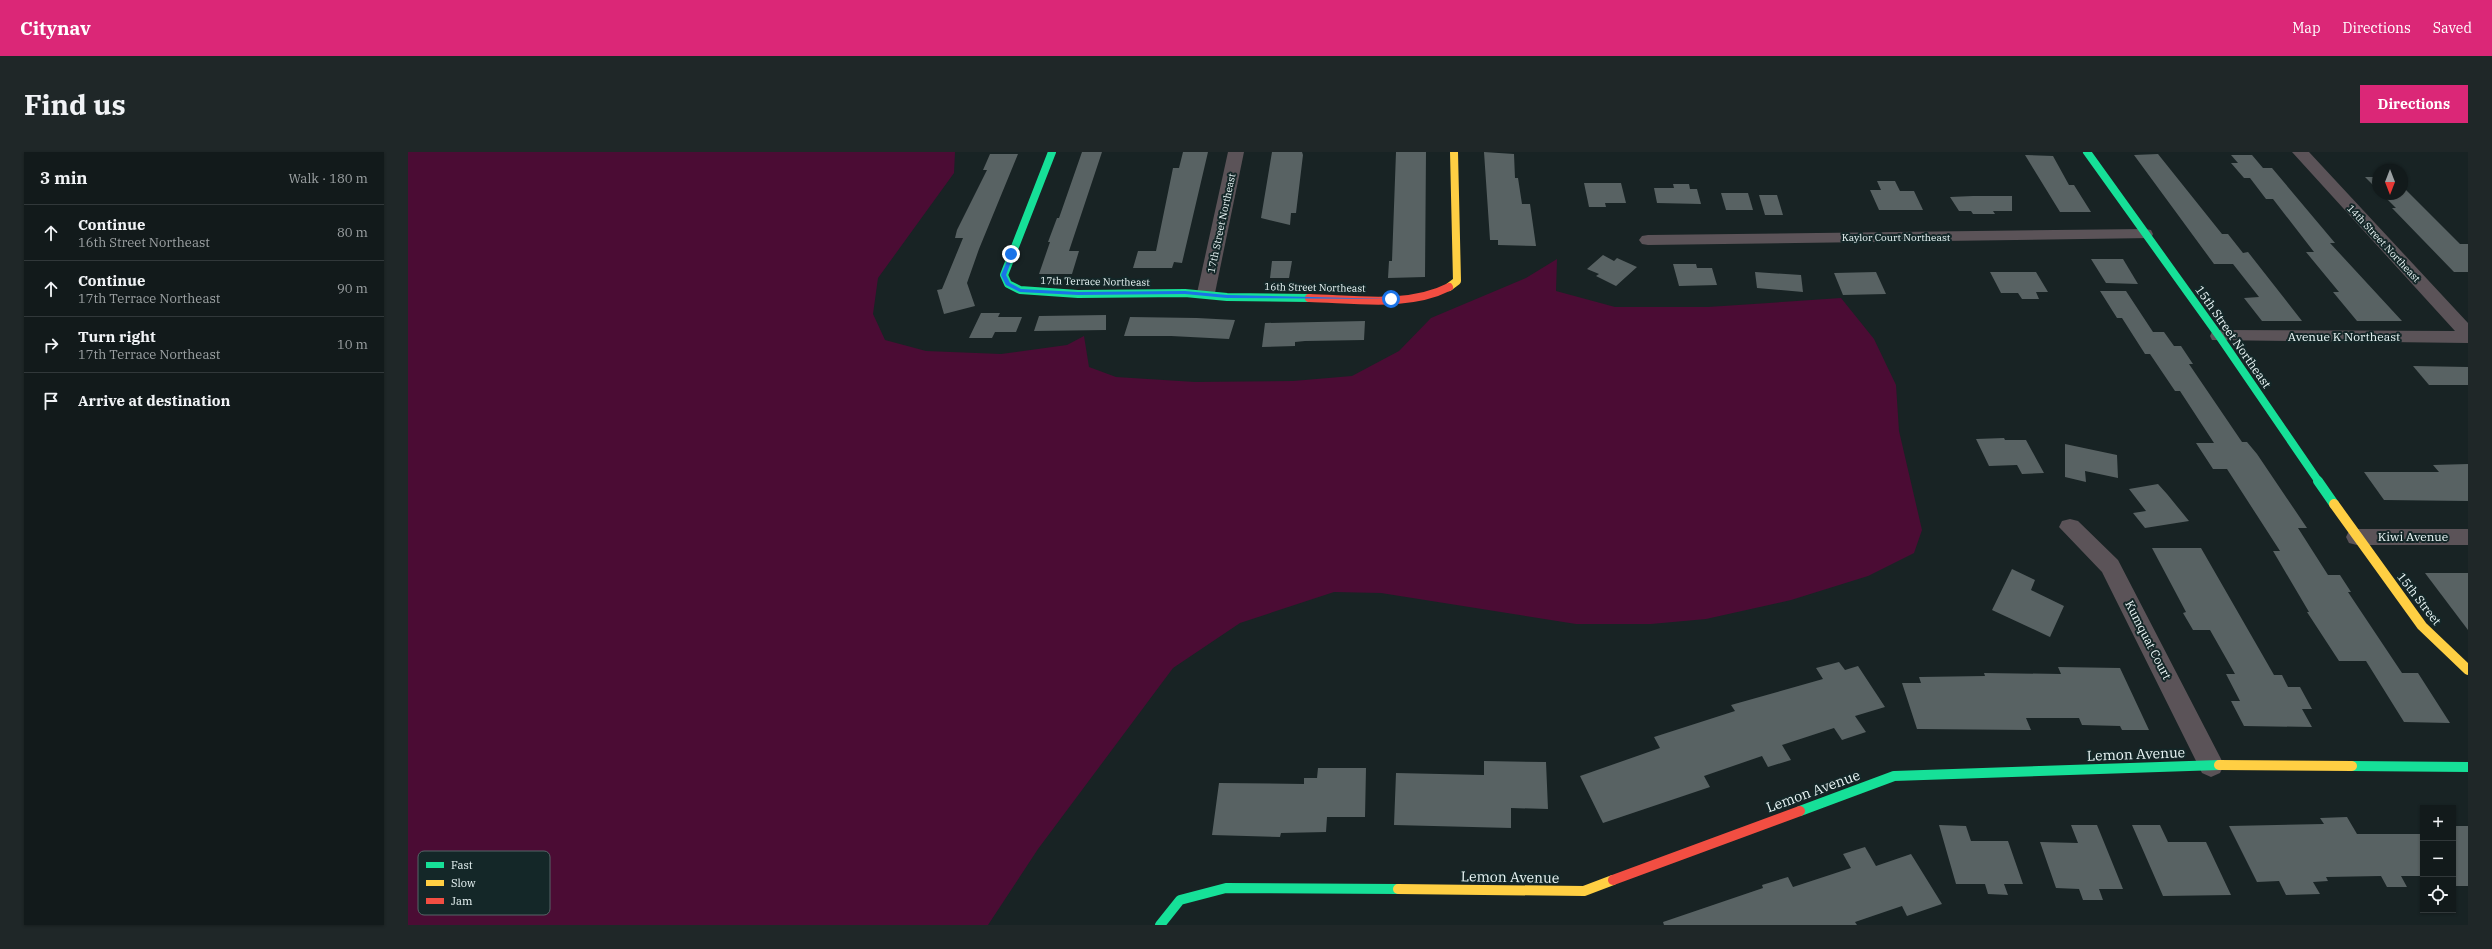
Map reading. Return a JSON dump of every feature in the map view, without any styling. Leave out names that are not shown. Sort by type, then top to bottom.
[{"type":"street","name":"17th Terrace Northeast","points":[[1052,152],[1004,275],[1008,284],[1020,290],[1078,294],[1206,293]]},
{"type":"street","name":"17th Street Northeast","points":[[1206,293],[1236,152]]},
{"type":"street","name":"16th Street Northeast","points":[[1206,293],[1227,297],[1391,299],[1441,294],[1457,281],[1454,152]]},
{"type":"street","name":"15th Street Northeast","points":[[2087,152],[2219,336],[2357,538]]},
{"type":"street","name":"14th Street Northeast","points":[[2300,152],[2468,336]]},
{"type":"street","name":"Kaylor Court Northeast","points":[[1648,240],[2145,234]]},
{"type":"street","name":"Avenue K Northeast","points":[[2219,336],[2468,336]]},
{"type":"street","name":"Kumquat Court","points":[[2070,526],[2110,566],[2211,765]]},
{"type":"street","name":"Kiwi Avenue","points":[[2357,538],[2468,537]]},
{"type":"street","name":"15th Street","points":[[2357,538],[2422,626],[2468,670]]},
{"type":"street","name":"Lemon Avenue","points":[[1160,925],[1180,900],[1226,888],[1584,891],[1894,776],[2211,765],[2468,767]]},
{"type":"shaded area","points":[[408,152],[955,152],[954,173],[878,278],[873,314],[885,340],[926,351],[1001,354],[1067,345],[1084,336],[1089,367],[1116,377],[1195,382],[1293,381],[1352,376],[1399,351],[1431,318],[1526,278],[1557,259],[1556,291],[1615,307],[1708,307],[1841,298],[1874,339],[1896,385],[1899,431],[1922,530],[1914,553],[1868,576],[1791,600],[1706,619],[1651,624],[1576,624],[1381,593],[1334,592],[1240,623],[1173,668],[1038,849],[988,925],[408,925]]},
{"type":"building","points":[[1082,152],[1102,152],[1069,251],[1079,251],[1072,274],[1039,274],[1050,242],[1048,242],[1057,218],[1059,218]]},
{"type":"building","points":[[1183,152],[1208,152],[1182,263],[1174,262],[1172,268],[1133,268],[1138,251],[1156,251],[1173,168],[1179,168]]},
{"type":"building","points":[[1272,152],[1302,152],[1303,155],[1296,213],[1291,213],[1290,225],[1261,218]]},
{"type":"building","points":[[1396,152],[1426,152],[1425,277],[1388,278],[1389,261],[1392,261]]},
{"type":"building","points":[[1484,152],[1514,154],[1515,178],[1518,178],[1522,204],[1530,204],[1536,246],[1498,245],[1498,240],[1490,240]]},
{"type":"building","points":[[990,154],[1018,154],[979,249],[967,283],[975,306],[944,314],[937,290],[942,289],[963,238],[955,238],[957,230],[987,170],[983,170]]},
{"type":"building","points":[[2158,154],[2222,234],[2228,234],[2243,253],[2248,252],[2302,321],[2262,321],[2244,298],[2259,297],[2233,264],[2214,264],[2134,155]]},
{"type":"building","points":[[2025,155],[2053,156],[2069,185],[2074,185],[2091,212],[2060,212]]},
{"type":"building","points":[[2231,155],[2252,155],[2263,168],[2272,168],[2335,243],[2330,243],[2402,321],[2357,321],[2333,292],[2339,292],[2306,252],[2314,252],[2273,199],[2266,199],[2250,178],[2244,178],[2231,163],[2238,163]]},
{"type":"building","points":[[2365,177],[2372,177],[2372,184]]},
{"type":"building","points":[[1877,181],[1895,181],[1900,191],[1914,191],[1923,210],[1879,210],[1870,190],[1881,190]]},
{"type":"building","points":[[1584,183],[1621,183],[1626,203],[1605,203],[1606,207],[1589,207]]},
{"type":"building","points":[[1673,184],[1689,184],[1690,189],[1697,189],[1701,204],[1657,203],[1654,188],[1674,188]]},
{"type":"building","points":[[2408,192],[2460,244],[2468,244],[2468,272],[2454,272],[2392,208],[2396,208],[2388,200],[2408,200]]},
{"type":"building","points":[[1721,193],[1748,193],[1753,210],[1726,210]]},
{"type":"building","points":[[1759,195],[1777,195],[1783,215],[1765,215]]},
{"type":"building","points":[[2012,196],[2012,211],[1993,211],[1995,214],[1973,214],[1971,211],[1959,211],[1950,197]]},
{"type":"building","points":[[1603,255],[1614,261],[1617,258],[1637,267],[1616,286],[1596,276],[1599,274],[1587,269]]},
{"type":"building","points":[[2091,259],[2123,259],[2138,284],[2106,283]]},
{"type":"building","points":[[1272,261],[1292,261],[1289,278],[1270,278]]},
{"type":"building","points":[[1673,264],[1696,264],[1697,268],[1712,268],[1717,285],[1679,286]]},
{"type":"building","points":[[1755,272],[1801,275],[1803,292],[1757,288]]},
{"type":"building","points":[[1876,272],[1886,294],[1843,295],[1834,273]]},
{"type":"building","points":[[1990,272],[2036,272],[2048,292],[2036,292],[2039,299],[2022,299],[2018,293],[2001,293]]},
{"type":"building","points":[[2100,291],[2126,291],[2153,332],[2164,332],[2174,346],[2181,346],[2193,364],[2189,364],[2242,442],[2247,442],[2257,454],[2307,528],[2298,528],[2328,575],[2340,575],[2351,592],[2348,592],[2402,673],[2418,673],[2450,723],[2404,722],[2366,661],[2339,661],[2307,612],[2309,612],[2273,551],[2280,551],[2227,469],[2213,469],[2196,443],[2214,443],[2180,391],[2175,391],[2150,354],[2145,354],[2122,318],[2117,318]]},
{"type":"building","points":[[981,313],[1000,313],[998,317],[1022,317],[1016,332],[995,332],[992,338],[969,338]]},
{"type":"building","points":[[1106,315],[1106,330],[1034,331],[1039,316]]},
{"type":"building","points":[[1130,317],[1235,320],[1229,339],[1171,336],[1124,336]]},
{"type":"building","points":[[1365,321],[1364,340],[1305,341],[1295,342],[1295,346],[1262,347],[1265,323]]},
{"type":"building","points":[[2413,366],[2468,367],[2468,385],[2429,385]]},
{"type":"building","points":[[2004,438],[2005,440],[2026,440],[2044,473],[2022,474],[2017,465],[1989,466],[1976,439]]},
{"type":"building","points":[[2065,444],[2117,455],[2118,478],[2085,471],[2086,482],[2065,477]]},
{"type":"building","points":[[2468,464],[2468,501],[2384,500],[2364,472],[2439,472],[2433,465]]},
{"type":"building","points":[[2158,484],[2189,521],[2145,528],[2133,513],[2146,511],[2129,489]]},
{"type":"building","points":[[2152,548],[2201,548],[2274,675],[2282,675],[2288,687],[2300,687],[2312,709],[2302,709],[2312,727],[2244,726],[2231,701],[2240,701],[2226,674],[2235,674],[2210,630],[2193,630],[2183,613],[2186,612]]},
{"type":"building","points":[[2012,569],[2035,580],[2031,590],[2064,606],[2050,637],[1992,610]]},
{"type":"building","points":[[2425,573],[2468,573],[2468,630]]},
{"type":"building","points":[[1839,662],[1845,670],[1858,666],[1885,707],[1855,716],[1866,732],[1842,740],[1834,728],[1782,745],[1791,760],[1768,767],[1762,756],[1704,776],[1710,787],[1603,823],[1580,776],[1660,748],[1654,737],[1735,711],[1731,705],[1823,679],[1816,668]]},
{"type":"building","points":[[2058,667],[2120,668],[2149,730],[2122,730],[2120,726],[2082,725],[2079,718],[2026,718],[2031,730],[1917,729],[1902,683],[1921,683],[1919,677],[1985,676],[1984,673],[2061,674]]},
{"type":"building","points":[[1484,761],[1546,762],[1548,809],[1511,808],[1511,828],[1394,825],[1396,773],[1484,775]]},
{"type":"building","points":[[1318,768],[1366,768],[1365,817],[1327,817],[1326,832],[1281,833],[1280,837],[1212,835],[1219,783],[1304,784],[1304,778],[1317,778]]},
{"type":"building","points":[[2347,817],[2357,834],[2420,834],[2420,876],[2401,876],[2407,887],[2387,887],[2381,876],[2326,877],[2328,881],[2313,882],[2320,894],[2286,895],[2279,881],[2257,882],[2229,826],[2324,824],[2320,818]]},
{"type":"building","points":[[1939,825],[1966,826],[1971,841],[2008,841],[2023,884],[2004,884],[2008,895],[1988,894],[1985,884],[1956,884]]},
{"type":"building","points":[[2071,825],[2097,825],[2123,889],[2099,889],[2103,900],[2083,900],[2079,889],[2056,888],[2040,842],[2078,843]]},
{"type":"building","points":[[2132,825],[2160,825],[2168,842],[2206,842],[2231,895],[2163,896]]},
{"type":"building","points":[[2456,826],[2468,826],[2468,886],[2456,886]]},
{"type":"building","points":[[1865,847],[1876,866],[1911,854],[1942,904],[1907,916],[1902,906],[1855,922],[1857,925],[1664,925],[1663,922],[1763,888],[1762,885],[1788,877],[1793,887],[1851,868],[1843,854]]},
{"type":"traffic: fast","points":[[1052,152],[1004,275],[1008,284],[1020,290],[1078,294],[1185,293],[1227,297],[1309,298]]},
{"type":"traffic: fast","points":[[2087,152],[2219,336],[2334,504]]},
{"type":"traffic: fast","points":[[1800,811],[1894,776],[2219,765]]},
{"type":"traffic: fast","points":[[2352,766],[2468,767]]},
{"type":"traffic: fast","points":[[1160,925],[1180,900],[1226,888],[1398,889]]},
{"type":"traffic: slow","points":[[1449,287],[1457,281],[1454,152]]},
{"type":"traffic: slow","points":[[2334,504],[2422,626],[2468,670]]},
{"type":"traffic: slow","points":[[2219,765],[2352,766]]},
{"type":"traffic: slow","points":[[1398,889],[1584,891],[1613,880]]},
{"type":"traffic: jam","points":[[1309,298],[1403,298],[1438,293],[1449,287]]},
{"type":"traffic: jam","points":[[1613,880],[1800,811]]},
{"type":"route","points":[[1011,254],[1004,275],[1008,284],[1020,290],[1078,294],[1206,293],[1227,297],[1391,299]]}]
